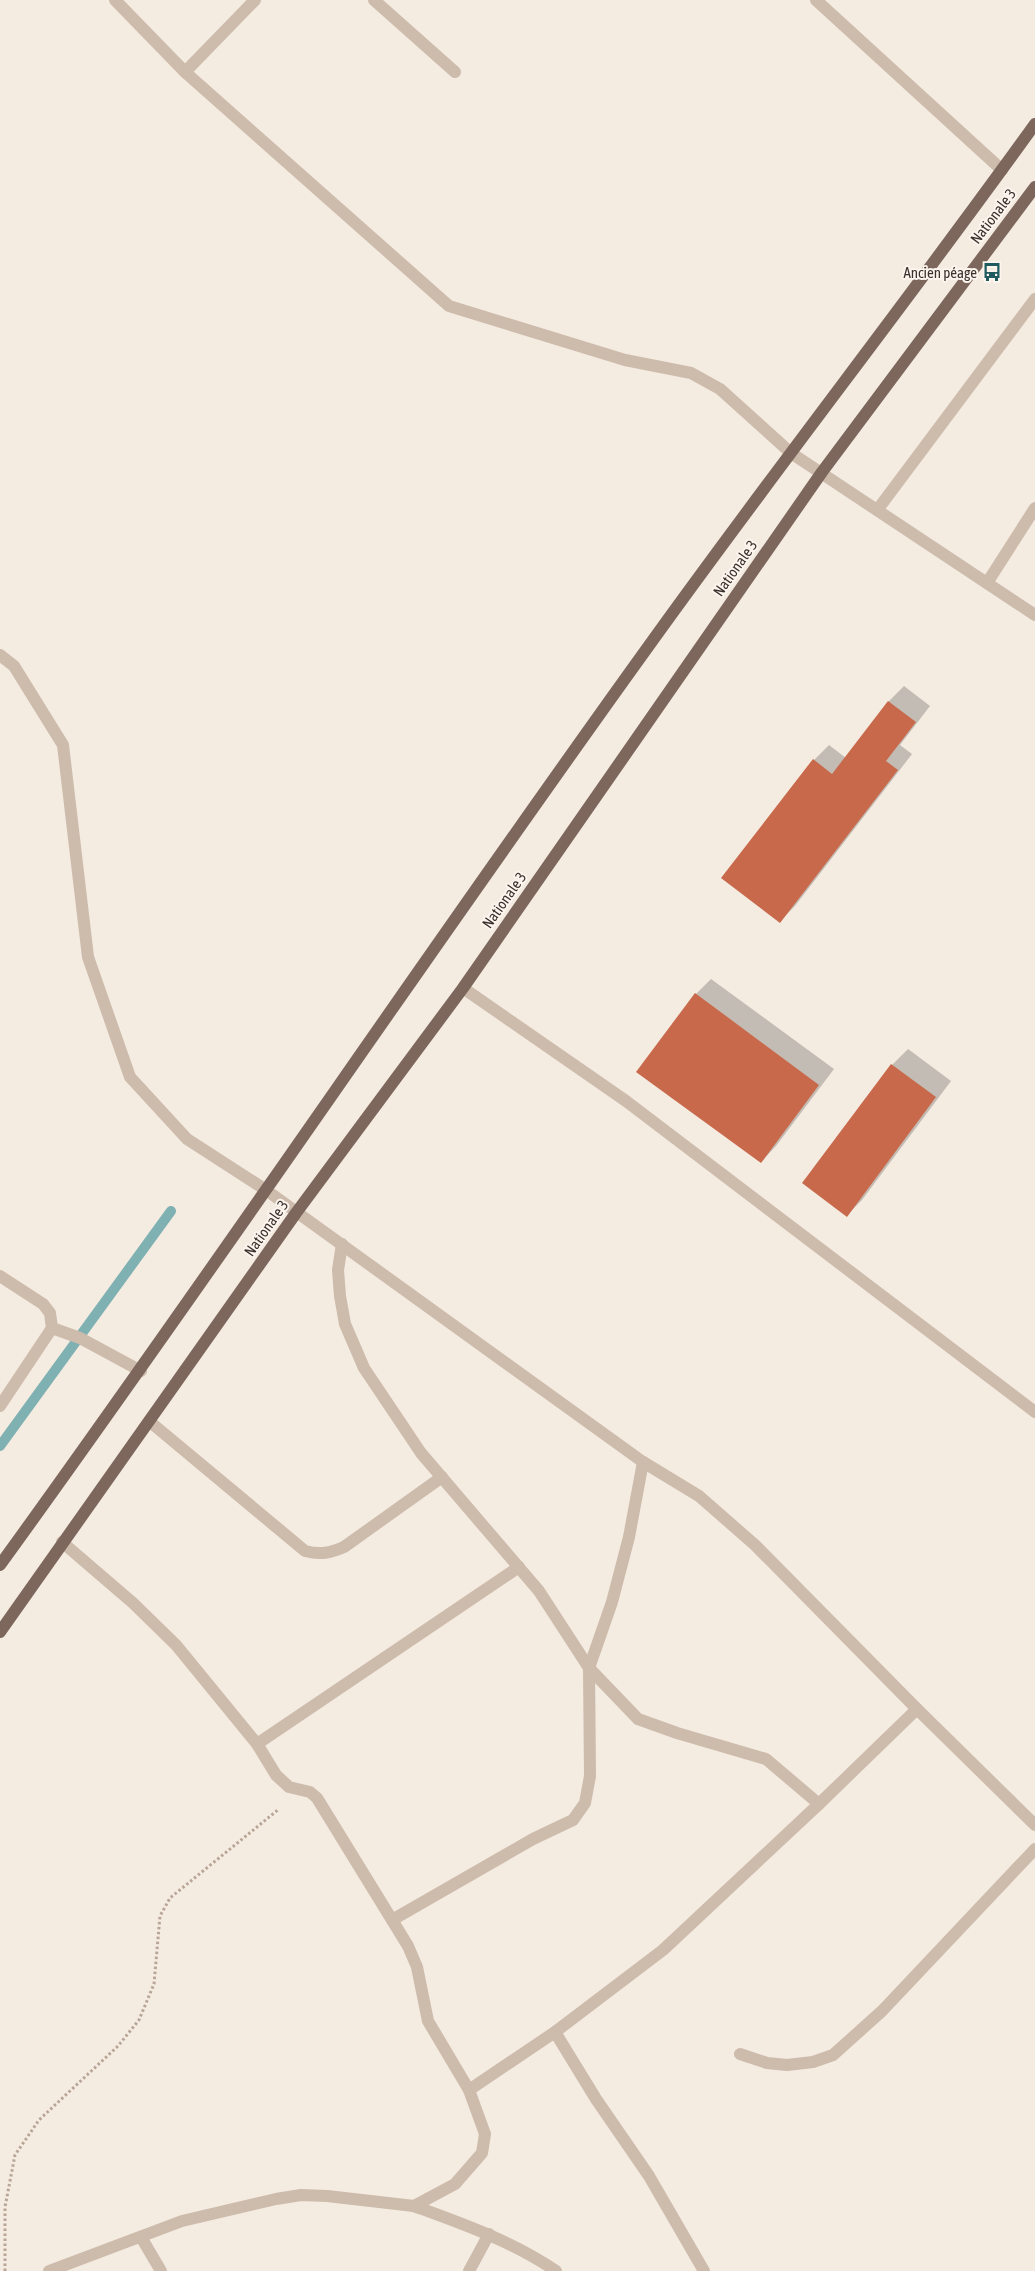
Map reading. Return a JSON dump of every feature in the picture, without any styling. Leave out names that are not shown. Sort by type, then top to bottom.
[{"type":"main road","points":[[0,1565],[141,1371],[653,640],[791,453],[840,391],[1035,124]]},
{"type":"main road","name":"Nationale 3","points":[[0,1632],[62,1542],[197,1356],[296,1213],[462,988],[822,472],[1035,187]]},
{"type":"street","points":[[115,0],[185,72],[449,306],[626,360],[691,373],[720,389],[791,453],[878,509],[1035,616]]},
{"type":"street","points":[[185,72],[251,7],[255,0]]},
{"type":"street","points":[[374,0],[455,72]]},
{"type":"street","points":[[816,0],[1002,170]]},
{"type":"street","points":[[878,509],[1035,299]]},
{"type":"street","points":[[987,583],[1035,508]]},
{"type":"street","points":[[0,656],[14,666],[62,745],[88,957],[130,1076],[187,1138],[266,1190],[643,1462],[699,1496],[755,1545],[1035,1825]]},
{"type":"street","points":[[462,988],[626,1101],[1035,1412]]},
{"type":"street","points":[[342,1244],[338,1270],[340,1296],[345,1324],[364,1368],[421,1453],[519,1566],[559,1619],[589,1668],[638,1718],[677,1733],[766,1759],[820,1804]]},
{"type":"street","points":[[0,1276],[43,1304],[50,1313],[52,1328],[0,1406]]},
{"type":"street","points":[[52,1328],[80,1338],[141,1371]]},
{"type":"street","points":[[149,1421],[305,1551],[318,1554],[330,1553],[344,1547],[442,1477]]},
{"type":"street","points":[[392,1920],[533,1839],[573,1820],[585,1804],[590,1776],[589,1668],[612,1602],[629,1537],[643,1462]]},
{"type":"street","points":[[62,1542],[134,1603],[176,1645],[257,1744],[276,1775],[289,1787],[310,1792],[317,1798],[408,1946],[416,1967],[428,2021],[469,2090],[484,2134],[482,2153],[455,2184],[414,2206]]},
{"type":"street","points":[[257,1744],[519,1566]]},
{"type":"street","points":[[469,2090],[555,2032],[663,1950],[820,1804],[917,1709]]},
{"type":"street","points":[[740,2054],[767,2063],[787,2065],[813,2062],[833,2054],[882,2011],[1035,1849]]},
{"type":"street","points":[[555,2032],[596,2099],[649,2176],[704,2271]]},
{"type":"street","points":[[48,2271],[182,2221],[300,2195],[414,2206],[489,2234],[534,2256],[556,2271]]},
{"type":"street","points":[[468,2271],[489,2234]]},
{"type":"street","points":[[141,2237],[161,2271]]},
{"type":"path","points":[[4,2271],[5,2207],[14,2155],[38,2120],[118,2046],[140,2020],[154,1984],[160,1916],[170,1898],[300,1791]]},
{"type":"building","points":[[888,701],[916,722],[886,761],[898,770],[780,923],[721,878],[813,759],[832,774]]},
{"type":"building","points":[[695,993],[819,1085],[761,1163],[636,1072]]},
{"type":"building","points":[[891,1064],[936,1097],[847,1217],[802,1183]]},
{"type":"waterway","points":[[0,1446],[171,1211]]},
{"type":"place","name":"Ancien péage","points":[[992,272]]}]
